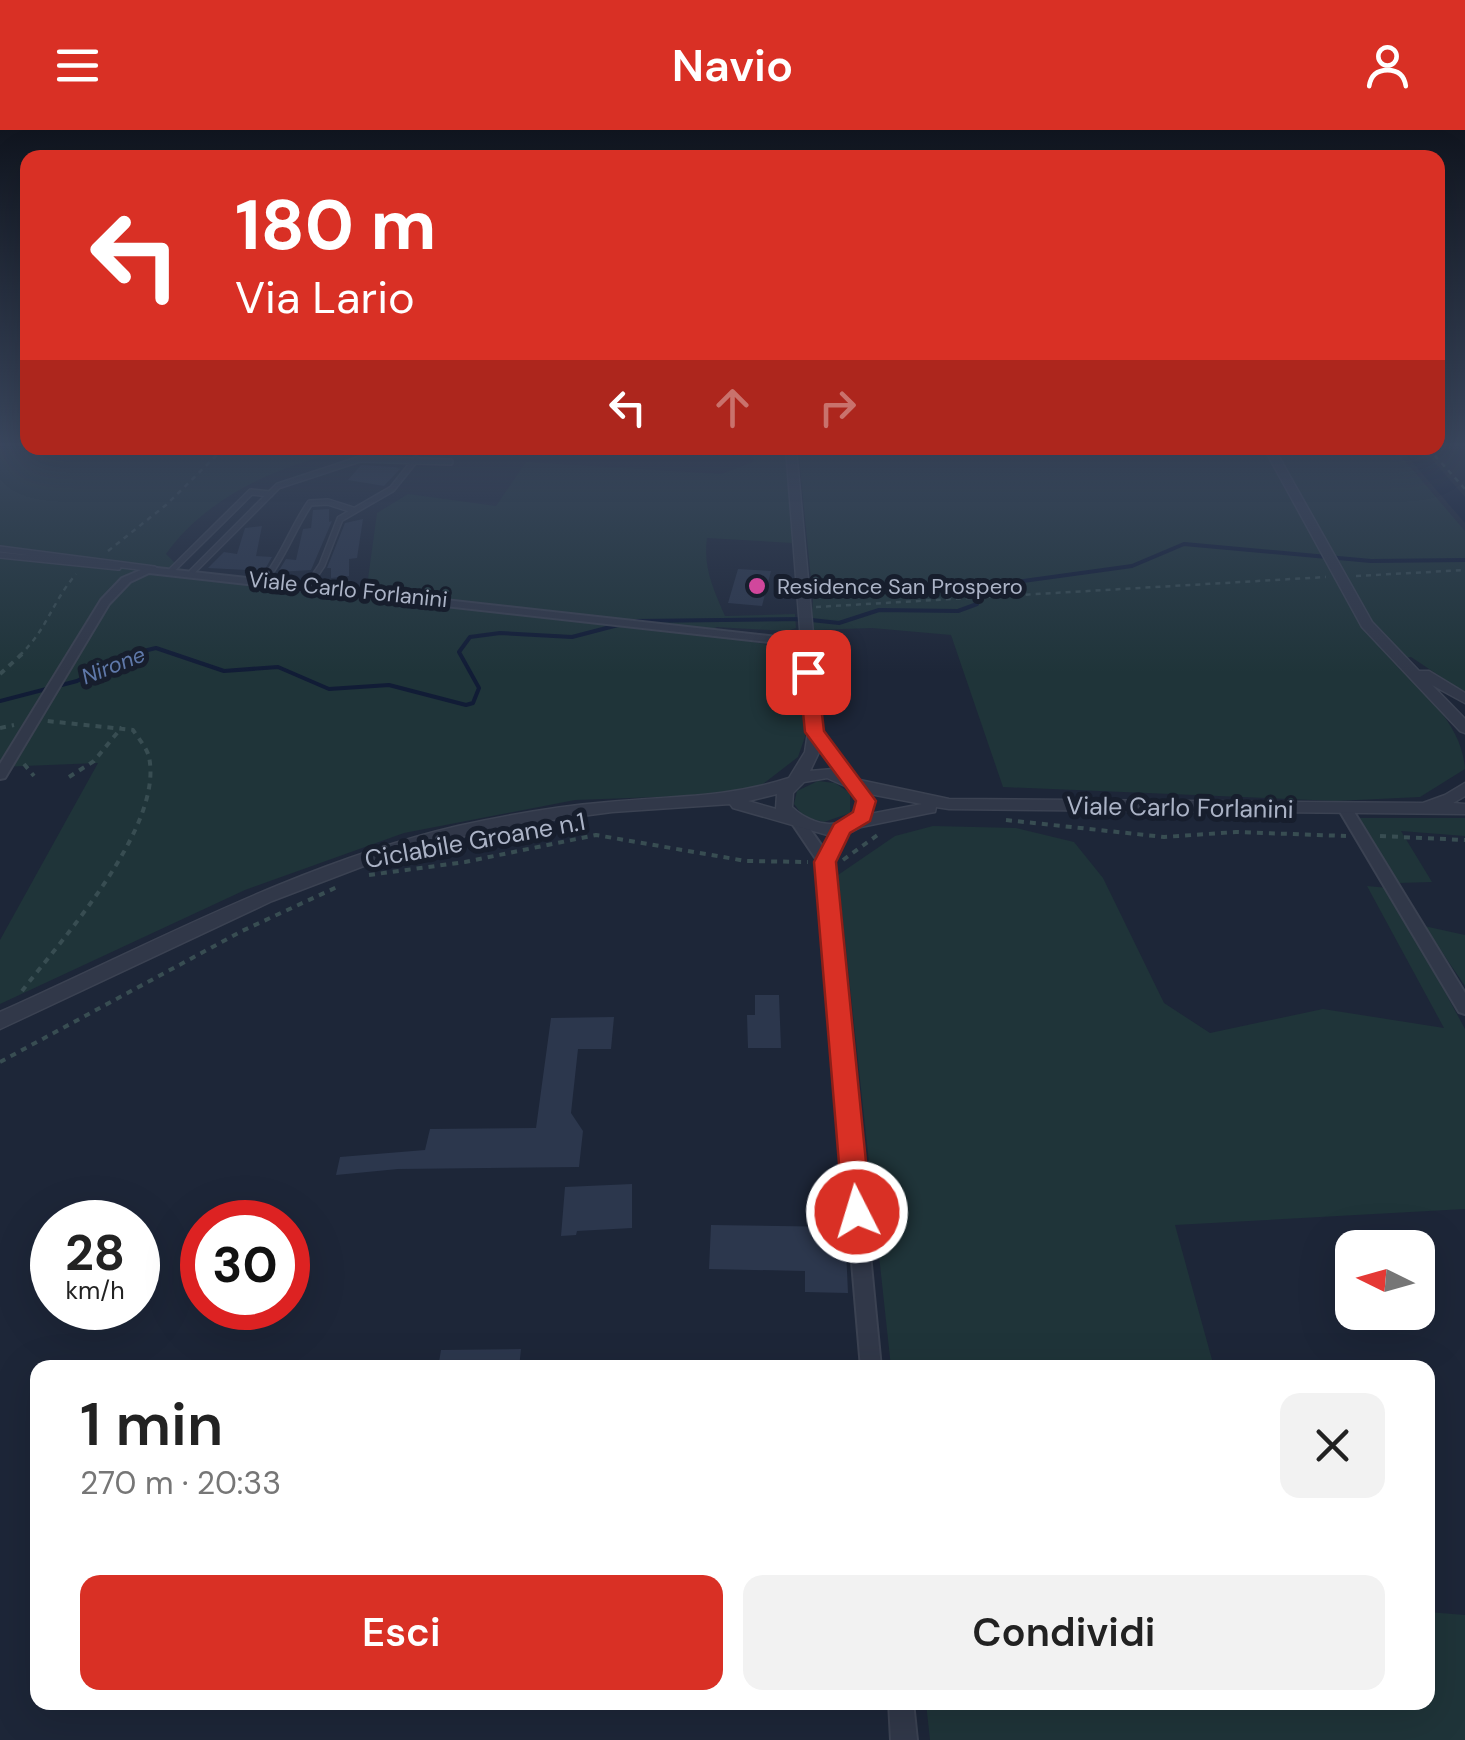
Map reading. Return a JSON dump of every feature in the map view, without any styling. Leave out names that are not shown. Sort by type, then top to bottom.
[{"type":"street","points":[[796,522],[814,732],[812,752],[782,800],[825,862],[870,1360]]},
{"type":"street","points":[[1310,522],[1368,624],[1465,728]]},
{"type":"street","points":[[0,775],[112,592],[133,574],[155,569]]},
{"type":"street","name":"Viale Carlo Forlanini","points":[[155,569],[805,643]]},
{"type":"street","points":[[1398,657],[1465,699]]},
{"type":"street","points":[[814,732],[866,801],[825,862]]},
{"type":"street","points":[[0,1021],[250,902],[387,852],[525,817],[610,807],[728,802],[828,773],[853,783]]},
{"type":"street","name":"Viale Carlo Forlanini","points":[[853,783],[950,804],[1465,809]]},
{"type":"street","name":"Viale Carlo Forlanini","points":[[1410,808],[1450,799],[1465,788]]},
{"type":"street","points":[[728,802],[796,821],[849,826]]},
{"type":"street","name":"Viale Carlo Forlanini","points":[[849,826],[950,804]]},
{"type":"street","points":[[1346,810],[1465,1007]]},
{"type":"street","points":[[902,1710],[904,1740]]},
{"type":"lane","points":[[172,570],[220,522]]},
{"type":"lane","points":[[192,572],[242,522]]},
{"type":"lane","points":[[264,581],[284,557],[295,522]]},
{"type":"lane","points":[[308,586],[322,565],[338,522]]},
{"type":"lane","points":[[198,544],[218,546]]},
{"type":"lane","points":[[0,552],[155,569]]},
{"type":"path","points":[[134,532],[145,522]]},
{"type":"path","points":[[802,615],[1337,572],[1465,570]]},
{"type":"path","points":[[0,674],[43,634],[52,603]]},
{"type":"path","points":[[20,995],[104,881],[132,835],[147,788],[148,762],[141,737],[122,727],[45,721]]},
{"type":"path","points":[[0,728],[14,724]]},
{"type":"path","points":[[69,777],[94,761],[122,727]]},
{"type":"path","points":[[988,819],[1164,838],[1236,832],[1465,840]]},
{"type":"path","name":"Ciclabile Groane n.1","points":[[358,878],[596,835],[762,863],[825,862],[849,858],[872,838],[892,829]]},
{"type":"path","name":"Ciclabile Groane n.1","points":[[0,1062],[242,931],[345,884]]},
{"type":"green space","points":[[0,522],[195,522],[166,554],[188,576],[353,591],[367,586],[376,522],[791,522],[792,543],[707,538],[708,568],[725,616],[795,614],[796,628],[787,631],[716,627],[713,634],[784,648],[796,661],[806,734],[798,757],[763,784],[741,794],[575,800],[404,833],[245,890],[0,1004],[0,940],[98,763],[0,767]]},
{"type":"green space","points":[[805,522],[1457,522],[1465,531],[1465,693],[1411,657],[1391,660],[1448,722],[1457,737],[1465,769],[1420,797],[1336,801],[1003,787],[951,635],[872,628],[811,630],[813,599]]},
{"type":"green space","points":[[818,781],[835,783],[850,793],[850,813],[824,822],[804,817],[794,804],[797,791]]},
{"type":"green space","points":[[1356,818],[1465,818],[1465,836],[1401,831],[1432,882],[1399,883]]},
{"type":"green space","points":[[933,826],[1016,828],[1074,842],[1103,878],[1164,1003],[1210,1033],[1323,1009],[1444,1028],[1367,886],[1389,888],[1465,1029],[1465,1209],[1175,1225],[1212,1360],[890,1360],[838,875],[895,836]]},
{"type":"green space","points":[[1424,926],[1465,935],[1465,986]]},
{"type":"green space","points":[[1435,1613],[1465,1615],[1465,1740],[930,1740],[927,1710],[1435,1710]]},
{"type":"building","points":[[312,522],[332,522],[311,570],[278,572],[286,559],[296,560],[303,529],[311,528]]},
{"type":"building","points":[[363,522],[357,558],[349,559],[349,576],[331,578],[331,568],[327,568],[345,523]]},
{"type":"building","points":[[262,526],[256,556],[272,557],[264,571],[208,568],[224,552],[237,554],[245,528]]},
{"type":"building","points":[[738,569],[771,571],[762,606],[728,603]]},
{"type":"building","points":[[755,995],[779,995],[781,1048],[748,1048],[747,1015],[755,1015]]},
{"type":"building","points":[[614,1017],[611,1049],[578,1049],[571,1113],[583,1131],[579,1167],[398,1169],[336,1175],[340,1157],[425,1150],[430,1129],[536,1128],[551,1018]]},
{"type":"building","points":[[632,1184],[632,1228],[577,1231],[576,1235],[561,1236],[565,1187]]},
{"type":"building","points":[[711,1225],[845,1227],[848,1293],[805,1292],[805,1271],[709,1269]]},
{"type":"building","points":[[521,1349],[520,1360],[439,1360],[441,1350]]},
{"type":"waterway","name":"Nirone","points":[[987,595],[1001,584],[1132,566],[1184,544],[1371,561],[1465,560]]},
{"type":"waterway","name":"Nirone","points":[[637,621],[802,619],[839,623],[879,610],[958,611],[977,604]]},
{"type":"waterway","name":"Nirone","points":[[0,701],[77,681],[131,654],[156,648],[224,671],[278,667],[329,689],[389,685],[466,705],[473,703],[479,688],[459,652],[470,637],[500,633],[572,637],[618,625]]},
{"type":"place","name":"Residence San Prospero","points":[[757,586]]},
{"type":"route","points":[[808,672],[814,732],[848,779],[864,793],[866,801],[862,816],[842,829],[825,862],[857,1212]]}]
